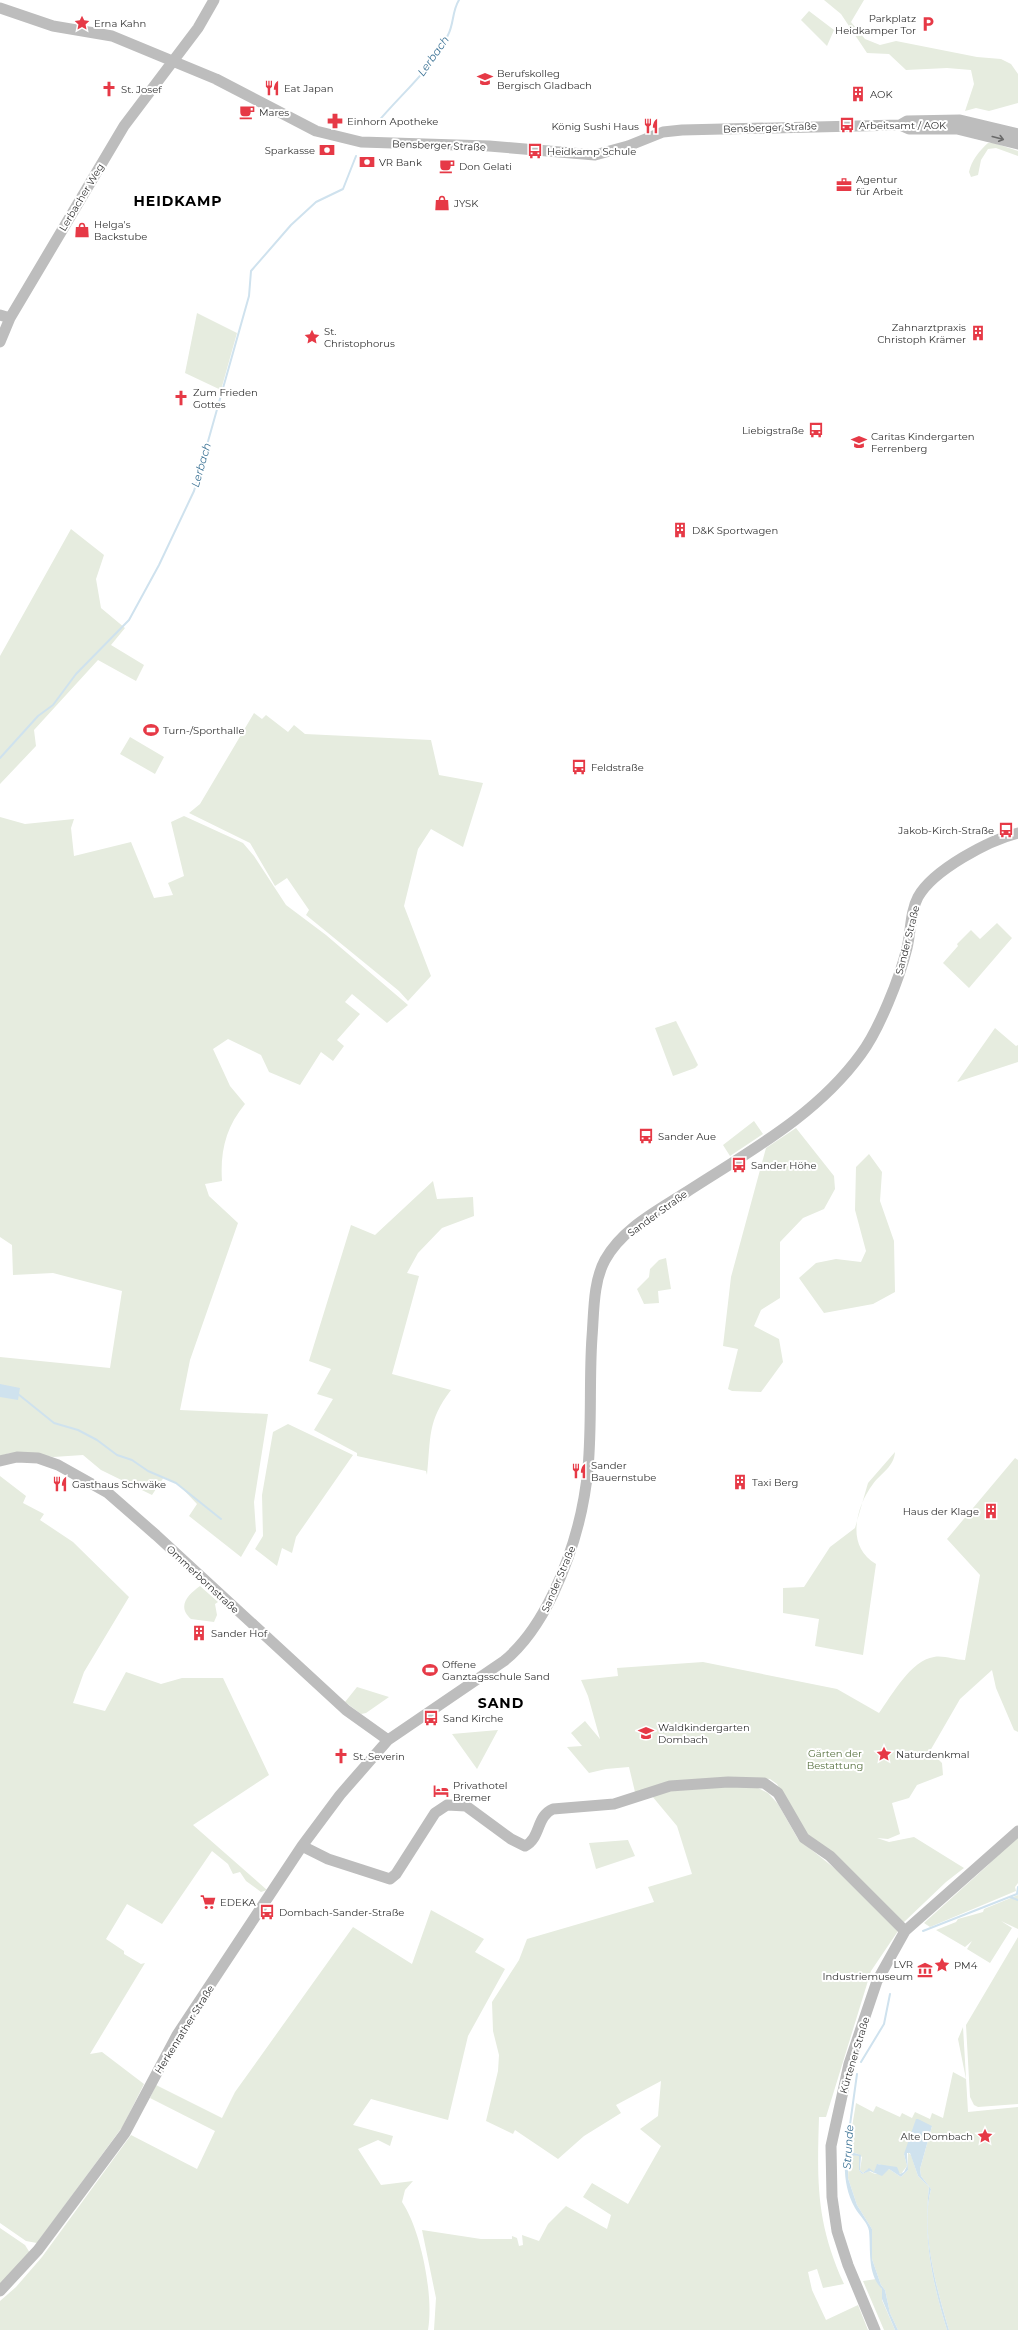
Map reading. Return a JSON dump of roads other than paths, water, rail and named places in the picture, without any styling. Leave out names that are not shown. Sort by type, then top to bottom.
[{"type":"main road","name":"Lerbacher Weg","points":[[0,342],[5,317],[124,126],[202,23],[214,0]]},
{"type":"main road","name":"Bensberger Straße","points":[[0,8],[53,26],[112,36],[175,60],[243,92],[316,131],[361,142],[488,146],[595,155],[628,146],[663,132],[682,130],[900,125],[909,129],[964,130],[1018,144]]},
{"type":"main road","name":"Bensberger Straße","points":[[900,125],[907,121],[960,120],[1018,134]]},
{"type":"main road","name":"Sander Straße","points":[[365,1764],[388,1740],[494,1669],[514,1653],[540,1618],[558,1584],[576,1532],[588,1471],[596,1290],[605,1260],[634,1227],[803,1115],[834,1086],[863,1052],[898,978],[910,934],[915,905],[920,894],[934,880],[967,856],[1003,837],[1018,833]]},
{"type":"main road","name":"Ommerbornstraße","points":[[0,1461],[17,1457],[38,1458],[58,1466],[108,1493],[156,1534],[346,1710],[388,1740]]},
{"type":"main road","name":"Herkenrather Straße","points":[[0,2292],[38,2250],[125,2133],[170,2047],[302,1846],[365,1764]]},
{"type":"main road","points":[[302,1846],[328,1859],[390,1879],[396,1874],[435,1813],[447,1805],[466,1806],[510,1839],[525,1846],[534,1838],[542,1817],[553,1809],[614,1804],[670,1786],[755,1781],[764,1783],[775,1789],[784,1801],[800,1833],[830,1856],[905,1931]]},
{"type":"main road","name":"Kürtener Straße","points":[[875,2330],[848,2265],[837,2231],[832,2197],[831,2146],[849,2064],[877,1982],[905,1931],[1018,1831]]},
{"type":"water","points":[[0,1384],[20,1388],[18,1400],[0,1397]]},
{"type":"water","points":[[916,2119],[918,2119],[932,2126],[920,2169],[921,2176],[931,2189],[927,2222],[929,2187],[918,2176],[910,2153],[907,2153],[908,2170],[901,2177],[889,2169],[882,2176],[870,2171],[862,2174],[859,2170],[859,2156],[848,2155],[848,2178],[857,2205],[872,2229],[872,2259],[881,2285],[885,2290],[890,2313],[898,2330],[895,2330],[882,2299],[882,2289],[877,2283],[872,2269],[868,2228],[855,2208],[848,2191],[845,2173],[847,2136],[849,2137],[848,2151],[861,2155],[860,2170],[863,2173],[869,2168],[874,2172],[877,2164],[897,2167],[900,2174],[904,2172],[907,2166],[904,2154]]},
{"type":"water","points":[[927,2222],[931,2260],[949,2330],[947,2330],[937,2294],[930,2260]]},
{"type":"waterway","name":"Lerbach","points":[[377,123],[434,59],[450,31],[455,9],[459,0]]},
{"type":"waterway","name":"Lerbach","points":[[0,758],[38,716],[53,705],[76,674],[129,620],[159,565],[194,491],[249,296],[251,271],[291,225],[316,202],[343,189],[356,156]]},
{"type":"waterway","points":[[18,1394],[54,1423],[78,1430],[97,1440],[117,1455],[132,1460],[148,1471],[176,1483],[221,1519]]},
{"type":"waterway","name":"Strunde","points":[[923,1931],[1017,1894],[1018,1887]]},
{"type":"waterway","name":"Strunde","points":[[1010,1897],[1018,1900]]},
{"type":"waterway","name":"Strunde","points":[[861,2062],[884,2024],[890,1994]]},
{"type":"waterway","name":"Strunde","points":[[848,2139],[857,2074]]},
{"type":"place","name":"Erna Kahn","points":[[82,23]]},
{"type":"place","name":"Parkplatz Heidkamper Tor","points":[[928,24]]},
{"type":"place","name":"Berufskolleg Bergisch Gladbach","points":[[485,79]]},
{"type":"place","name":"Eat Japan","points":[[272,88]]},
{"type":"place","name":"St. Josef","points":[[109,89]]},
{"type":"place","name":"AOK","points":[[858,94]]},
{"type":"place","name":"Mares","points":[[247,112]]},
{"type":"place","name":"Einhorn Apotheke","points":[[335,121]]},
{"type":"place","name":"Arbeitsamt / AOK","points":[[847,125]]},
{"type":"place","name":"König Sushi Haus","points":[[651,126]]},
{"type":"place","name":"Sparkasse","points":[[327,150]]},
{"type":"place","name":"Heidkamp Schule","points":[[535,151]]},
{"type":"place","name":"VR Bank","points":[[367,162]]},
{"type":"place","name":"Don Gelati","points":[[447,166]]},
{"type":"place","name":"Agentur für Arbeit","points":[[844,185]]},
{"type":"place","name":"JYSK","points":[[442,203]]},
{"type":"place","name":"Helga's Backstube","points":[[82,230]]},
{"type":"place","name":"Zahnarztpraxis Christoph Krämer","points":[[978,333]]},
{"type":"place","name":"St. Christophorus","points":[[312,337]]},
{"type":"place","name":"Zum Frieden Gottes","points":[[181,398]]},
{"type":"place","name":"Liebigstraße","points":[[816,430]]},
{"type":"place","name":"Caritas Kindergarten Ferrenberg","points":[[859,442]]},
{"type":"place","name":"D&K Sportwagen","points":[[680,530]]},
{"type":"place","name":"Turn-/Sporthalle","points":[[151,730]]},
{"type":"place","name":"Feldstraße","points":[[579,767]]},
{"type":"place","name":"Jakob-Kirch-Straße","points":[[1006,830]]},
{"type":"place","name":"Sander Aue","points":[[646,1136]]},
{"type":"place","name":"Sander Höhe","points":[[739,1165]]},
{"type":"place","name":"Sander Bauernstube","points":[[579,1471]]},
{"type":"place","name":"Taxi Berg","points":[[740,1482]]},
{"type":"place","name":"Gasthaus Schwäke","points":[[60,1484]]},
{"type":"place","name":"Haus der Klage","points":[[991,1511]]},
{"type":"place","name":"Sander Hof","points":[[199,1633]]},
{"type":"place","name":"Offene Ganztagsschule Sand","points":[[430,1670]]},
{"type":"place","name":"Sand Kirche","points":[[431,1718]]},
{"type":"place","name":"Waldkindergarten Dombach","points":[[646,1733]]},
{"type":"place","name":"Naturdenkmal","points":[[884,1754]]},
{"type":"place","name":"St. Severin","points":[[341,1756]]},
{"type":"place","name":"Privathotel Bremer","points":[[441,1791]]},
{"type":"place","name":"EDEKA","points":[[208,1902]]},
{"type":"place","name":"Dombach-Sander-Straße","points":[[267,1912]]},
{"type":"place","name":"PM4","points":[[942,1965]]},
{"type":"place","name":"LVR Industriemuseum","points":[[925,1970]]},
{"type":"place","name":"Alte Dombach","points":[[985,2136]]},
{"type":"district","name":"HEIDKAMP","points":[[178,201]]},
{"type":"district","name":"SAND","points":[[501,1703]]},
{"type":"park label","name":"Gärten der Bestattung","points":[[835,1758]]}]
